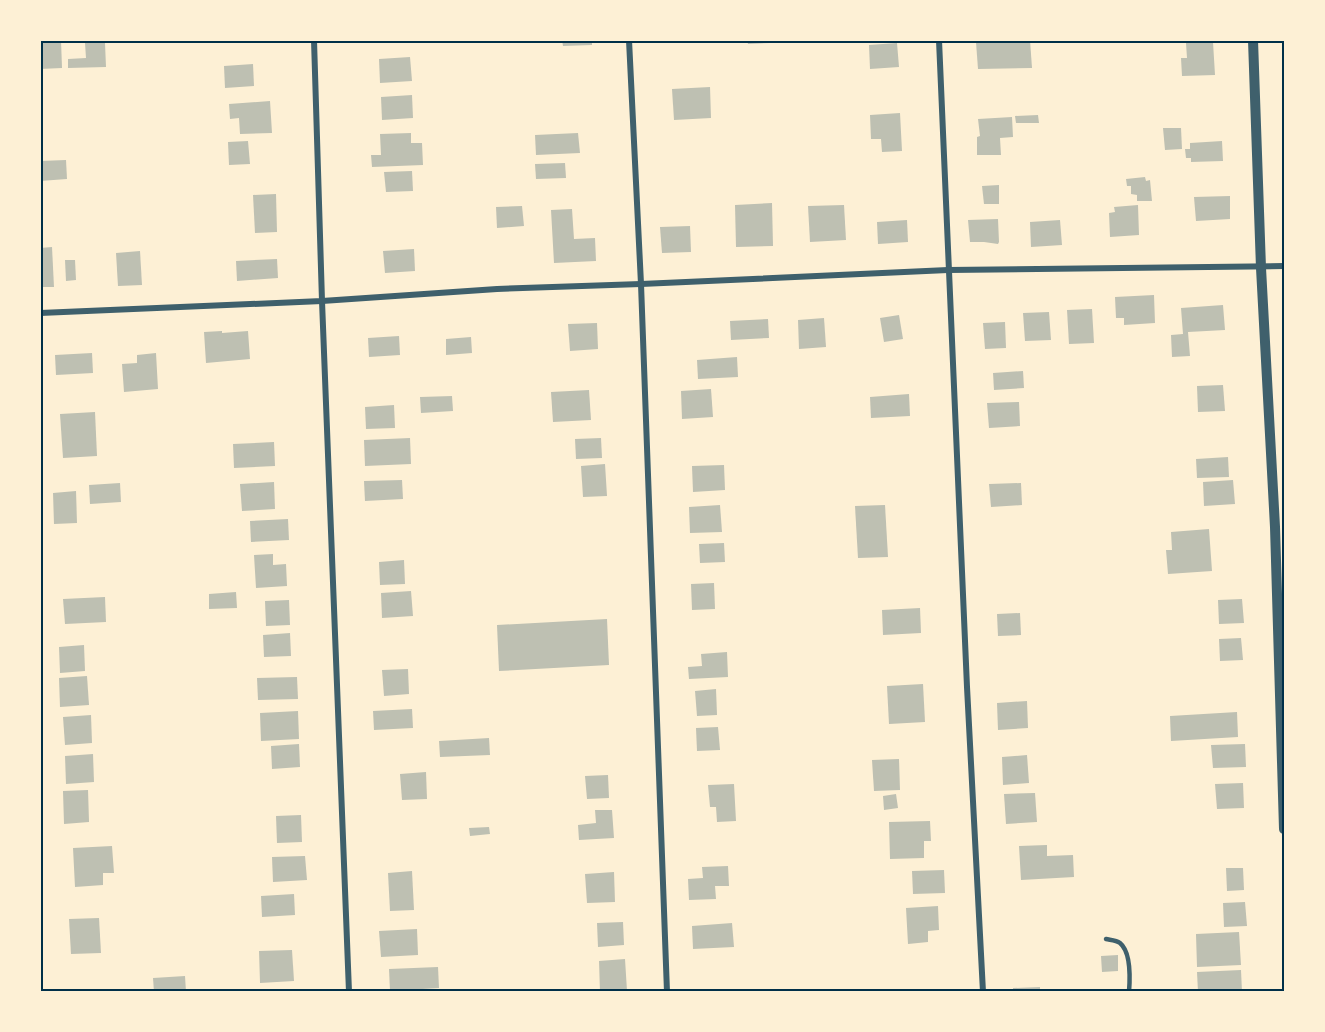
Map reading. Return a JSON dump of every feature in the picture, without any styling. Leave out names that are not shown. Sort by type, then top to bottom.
[{"type":"street","points":[[314,40],[349,992]]},
{"type":"street","points":[[629,40],[641,284],[667,992]]},
{"type":"street","points":[[939,40],[967,687],[983,992]]},
{"type":"street","points":[[1253,40],[1261,268],[1275,527],[1284,829]]},
{"type":"street","points":[[40,313],[322,302],[497,290],[948,270],[1284,267]]},
{"type":"lane","points":[[1106,939],[1118,941],[1125,949],[1128,961],[1129,992]]},
{"type":"building","points":[[40,40],[61,40],[62,68],[40,69]]},
{"type":"building","points":[[562,40],[592,40],[592,45],[563,46]]},
{"type":"building","points":[[747,40],[770,40],[770,43],[748,44]]},
{"type":"building","points":[[1030,40],[1032,68],[978,69],[976,42]]},
{"type":"building","points":[[1213,42],[1215,75],[1182,76],[1181,58],[1187,58],[1186,43]]},
{"type":"building","points":[[85,43],[105,43],[106,67],[68,68],[68,59],[86,58]]},
{"type":"building","points":[[897,43],[899,67],[870,69],[869,45]]},
{"type":"building","points":[[410,57],[412,81],[380,83],[379,59]]},
{"type":"building","points":[[253,64],[254,86],[225,88],[224,66]]},
{"type":"building","points":[[710,87],[711,118],[674,120],[672,89]]},
{"type":"building","points":[[412,95],[413,118],[382,120],[381,97]]},
{"type":"building","points":[[270,101],[272,133],[240,134],[239,118],[230,119],[229,104]]},
{"type":"building","points":[[900,113],[902,151],[882,152],[881,139],[871,139],[870,115]]},
{"type":"building","points":[[1038,115],[1039,123],[1016,123],[1015,116]]},
{"type":"building","points":[[1012,117],[1013,137],[1000,138],[1001,155],[977,155],[977,137],[980,136],[978,119]]},
{"type":"building","points":[[1163,128],[1181,128],[1182,149],[1165,150]]},
{"type":"building","points":[[411,133],[411,143],[422,143],[423,165],[372,167],[371,155],[381,155],[380,134]]},
{"type":"building","points":[[578,133],[580,153],[536,155],[535,135]]},
{"type":"building","points":[[248,141],[250,164],[229,165],[228,142]]},
{"type":"building","points":[[1222,141],[1223,161],[1191,162],[1191,158],[1186,158],[1185,149],[1190,149],[1190,143]]},
{"type":"building","points":[[66,160],[67,179],[40,181],[40,161]]},
{"type":"building","points":[[565,163],[566,178],[536,179],[535,164]]},
{"type":"building","points":[[412,171],[413,191],[386,192],[384,172]]},
{"type":"building","points":[[1145,177],[1146,181],[1150,180],[1152,201],[1137,201],[1137,195],[1131,194],[1131,186],[1127,186],[1126,179]]},
{"type":"building","points":[[999,185],[999,204],[984,204],[982,186]]},
{"type":"building","points":[[276,194],[277,232],[255,233],[253,195]]},
{"type":"building","points":[[1230,196],[1230,219],[1196,221],[1194,197]]},
{"type":"building","points":[[772,203],[773,246],[736,247],[735,205]]},
{"type":"building","points":[[844,205],[846,240],[810,242],[808,206]]},
{"type":"building","points":[[1138,205],[1139,235],[1110,237],[1109,213],[1115,212],[1114,207]]},
{"type":"building","points":[[522,206],[524,226],[497,228],[496,207]]},
{"type":"building","points":[[572,209],[574,239],[595,238],[596,261],[554,263],[551,210]]},
{"type":"building","points":[[998,219],[998,244],[970,242],[968,220]]},
{"type":"building","points":[[907,220],[908,242],[878,244],[877,222]]},
{"type":"building","points":[[1060,220],[1062,245],[1031,247],[1030,222]]},
{"type":"building","points":[[690,226],[691,252],[662,253],[660,227]]},
{"type":"building","points":[[52,247],[54,287],[40,287],[40,248]]},
{"type":"building","points":[[414,249],[415,271],[385,273],[383,251]]},
{"type":"building","points":[[140,251],[142,285],[118,286],[116,253]]},
{"type":"building","points":[[277,259],[278,278],[237,281],[236,261]]},
{"type":"building","points":[[65,260],[75,260],[76,280],[66,281]]},
{"type":"building","points":[[1154,295],[1155,323],[1124,325],[1124,318],[1116,318],[1115,297]]},
{"type":"building","points":[[1223,305],[1225,330],[1188,332],[1190,356],[1172,357],[1171,335],[1183,334],[1181,308]]},
{"type":"building","points":[[1092,309],[1094,343],[1069,344],[1067,310]]},
{"type":"building","points":[[1049,312],[1051,340],[1025,341],[1023,313]]},
{"type":"building","points":[[899,315],[903,339],[884,342],[880,318]]},
{"type":"building","points":[[824,318],[826,347],[799,349],[798,320]]},
{"type":"building","points":[[768,319],[769,338],[731,340],[730,321]]},
{"type":"building","points":[[1005,322],[1006,348],[985,349],[983,323]]},
{"type":"building","points":[[597,323],[598,349],[570,351],[568,324]]},
{"type":"building","points":[[222,331],[222,333],[248,331],[250,359],[206,363],[204,332]]},
{"type":"building","points":[[399,336],[400,355],[369,357],[368,338]]},
{"type":"building","points":[[471,337],[472,353],[446,355],[446,339]]},
{"type":"building","points":[[92,353],[93,373],[56,375],[55,355]]},
{"type":"building","points":[[156,353],[158,389],[124,392],[122,364],[137,363],[137,355]]},
{"type":"building","points":[[737,357],[738,377],[698,379],[697,360]]},
{"type":"building","points":[[1023,371],[1024,388],[994,390],[993,373]]},
{"type":"building","points":[[1223,385],[1225,411],[1198,412],[1197,386]]},
{"type":"building","points":[[711,389],[713,417],[682,419],[681,391]]},
{"type":"building","points":[[589,390],[591,420],[553,422],[551,392]]},
{"type":"building","points":[[909,394],[910,416],[871,418],[870,397]]},
{"type":"building","points":[[452,396],[453,411],[421,413],[420,397]]},
{"type":"building","points":[[1019,402],[1020,426],[989,428],[987,403]]},
{"type":"building","points":[[394,405],[395,428],[366,429],[365,407]]},
{"type":"building","points":[[95,412],[97,456],[63,458],[60,414]]},
{"type":"building","points":[[410,438],[411,464],[365,466],[364,440]]},
{"type":"building","points":[[601,438],[602,458],[576,459],[575,439]]},
{"type":"building","points":[[274,442],[275,466],[234,468],[233,444]]},
{"type":"building","points":[[1228,457],[1229,477],[1197,478],[1196,459]]},
{"type":"building","points":[[605,464],[607,496],[583,497],[581,466]]},
{"type":"building","points":[[724,465],[725,490],[693,492],[692,466]]},
{"type":"building","points":[[402,480],[403,499],[365,501],[364,481]]},
{"type":"building","points":[[1233,480],[1235,504],[1204,506],[1203,482]]},
{"type":"building","points":[[274,482],[275,509],[242,511],[240,484]]},
{"type":"building","points":[[120,483],[121,502],[90,504],[89,485]]},
{"type":"building","points":[[1021,483],[1022,505],[991,507],[989,484]]},
{"type":"building","points":[[76,491],[77,523],[54,524],[53,493]]},
{"type":"building","points":[[720,505],[722,532],[690,533],[689,507]]},
{"type":"building","points":[[885,505],[888,557],[858,558],[855,506]]},
{"type":"building","points":[[288,519],[289,540],[251,542],[250,521]]},
{"type":"building","points":[[1209,529],[1212,571],[1168,574],[1166,550],[1172,550],[1171,532]]},
{"type":"building","points":[[724,543],[725,562],[700,563],[699,544]]},
{"type":"building","points":[[273,554],[273,565],[286,564],[287,586],[256,588],[254,555]]},
{"type":"building","points":[[404,560],[405,584],[380,585],[379,562]]},
{"type":"building","points":[[714,583],[715,609],[692,610],[691,584]]},
{"type":"building","points":[[411,591],[413,616],[382,618],[381,593]]},
{"type":"building","points":[[236,592],[237,608],[209,609],[209,594]]},
{"type":"building","points":[[105,597],[106,622],[65,624],[63,599]]},
{"type":"building","points":[[1242,599],[1244,623],[1219,624],[1218,600]]},
{"type":"building","points":[[289,600],[290,625],[266,626],[265,601]]},
{"type":"building","points":[[920,608],[921,633],[883,635],[882,610]]},
{"type":"building","points":[[1020,613],[1021,635],[998,636],[997,614]]},
{"type":"building","points":[[607,619],[609,665],[499,671],[497,625]]},
{"type":"building","points":[[290,633],[291,656],[264,657],[263,635]]},
{"type":"building","points":[[1241,638],[1243,660],[1220,661],[1219,639]]},
{"type":"building","points":[[84,645],[85,671],[60,673],[59,647]]},
{"type":"building","points":[[727,652],[728,677],[689,679],[688,667],[702,666],[701,654]]},
{"type":"building","points":[[408,669],[409,694],[384,696],[382,670]]},
{"type":"building","points":[[87,676],[89,705],[60,707],[59,678]]},
{"type":"building","points":[[297,677],[298,699],[258,700],[257,678]]},
{"type":"building","points":[[923,684],[925,722],[889,724],[887,686]]},
{"type":"building","points":[[716,689],[717,715],[697,716],[695,691]]},
{"type":"building","points":[[1027,701],[1028,728],[998,730],[997,703]]},
{"type":"building","points":[[412,709],[413,728],[374,730],[373,711]]},
{"type":"building","points":[[298,711],[299,739],[261,741],[260,713]]},
{"type":"building","points":[[1237,712],[1238,737],[1171,741],[1170,716]]},
{"type":"building","points":[[91,715],[92,743],[65,745],[63,717]]},
{"type":"building","points":[[718,727],[720,750],[697,751],[696,728]]},
{"type":"building","points":[[489,738],[490,755],[440,757],[439,741]]},
{"type":"building","points":[[299,744],[300,767],[272,769],[271,746]]},
{"type":"building","points":[[1245,744],[1246,767],[1213,768],[1211,745]]},
{"type":"building","points":[[93,754],[94,782],[66,784],[65,756]]},
{"type":"building","points":[[1027,755],[1029,783],[1003,785],[1002,757]]},
{"type":"building","points":[[899,759],[900,790],[874,791],[872,760]]},
{"type":"building","points":[[426,772],[427,799],[402,800],[400,774]]},
{"type":"building","points":[[608,775],[609,798],[587,799],[585,776]]},
{"type":"building","points":[[1243,783],[1244,808],[1217,809],[1215,784]]},
{"type":"building","points":[[734,784],[736,821],[717,822],[716,807],[710,807],[708,785]]},
{"type":"building","points":[[88,790],[89,822],[64,824],[63,791]]},
{"type":"building","points":[[1035,793],[1037,822],[1006,824],[1004,794]]},
{"type":"building","points":[[896,794],[898,808],[884,810],[883,796]]},
{"type":"building","points":[[595,810],[612,810],[614,838],[579,840],[578,825],[596,823]]},
{"type":"building","points":[[301,815],[302,842],[277,843],[276,816]]},
{"type":"building","points":[[930,821],[931,841],[924,841],[924,858],[890,859],[889,822]]},
{"type":"building","points":[[489,827],[490,834],[470,836],[469,828]]},
{"type":"building","points":[[1047,845],[1047,856],[1073,855],[1074,877],[1021,880],[1019,846]]},
{"type":"building","points":[[112,846],[114,873],[103,873],[103,885],[75,887],[73,848]]},
{"type":"building","points":[[305,856],[307,880],[273,882],[272,857]]},
{"type":"building","points":[[728,866],[729,886],[715,886],[716,899],[689,900],[688,879],[703,878],[702,867]]},
{"type":"building","points":[[1226,868],[1243,868],[1244,890],[1227,891]]},
{"type":"building","points":[[944,870],[945,893],[913,894],[912,871]]},
{"type":"building","points":[[412,871],[414,910],[390,911],[388,873]]},
{"type":"building","points":[[614,872],[615,902],[587,903],[585,874]]},
{"type":"building","points":[[294,894],[295,915],[262,917],[261,896]]},
{"type":"building","points":[[1245,902],[1247,926],[1224,927],[1223,903]]},
{"type":"building","points":[[938,906],[939,930],[928,931],[928,942],[908,944],[906,908]]},
{"type":"building","points":[[99,918],[101,953],[71,954],[69,919]]},
{"type":"building","points":[[623,922],[624,945],[598,947],[597,923]]},
{"type":"building","points":[[732,923],[734,947],[693,949],[692,926]]},
{"type":"building","points":[[417,929],[418,955],[381,957],[379,931]]},
{"type":"building","points":[[1239,932],[1241,965],[1197,967],[1196,934]]},
{"type":"building","points":[[292,950],[294,981],[260,983],[259,951]]},
{"type":"building","points":[[1118,955],[1118,971],[1102,972],[1101,956]]},
{"type":"building","points":[[625,959],[627,991],[600,992],[599,961]]},
{"type":"building","points":[[438,967],[439,988],[390,991],[389,969]]},
{"type":"building","points":[[1241,970],[1242,992],[1198,992],[1197,972]]},
{"type":"building","points":[[185,976],[186,992],[154,992],[153,978]]},
{"type":"building","points":[[1040,987],[1040,992],[1013,992],[1013,988]]}]
